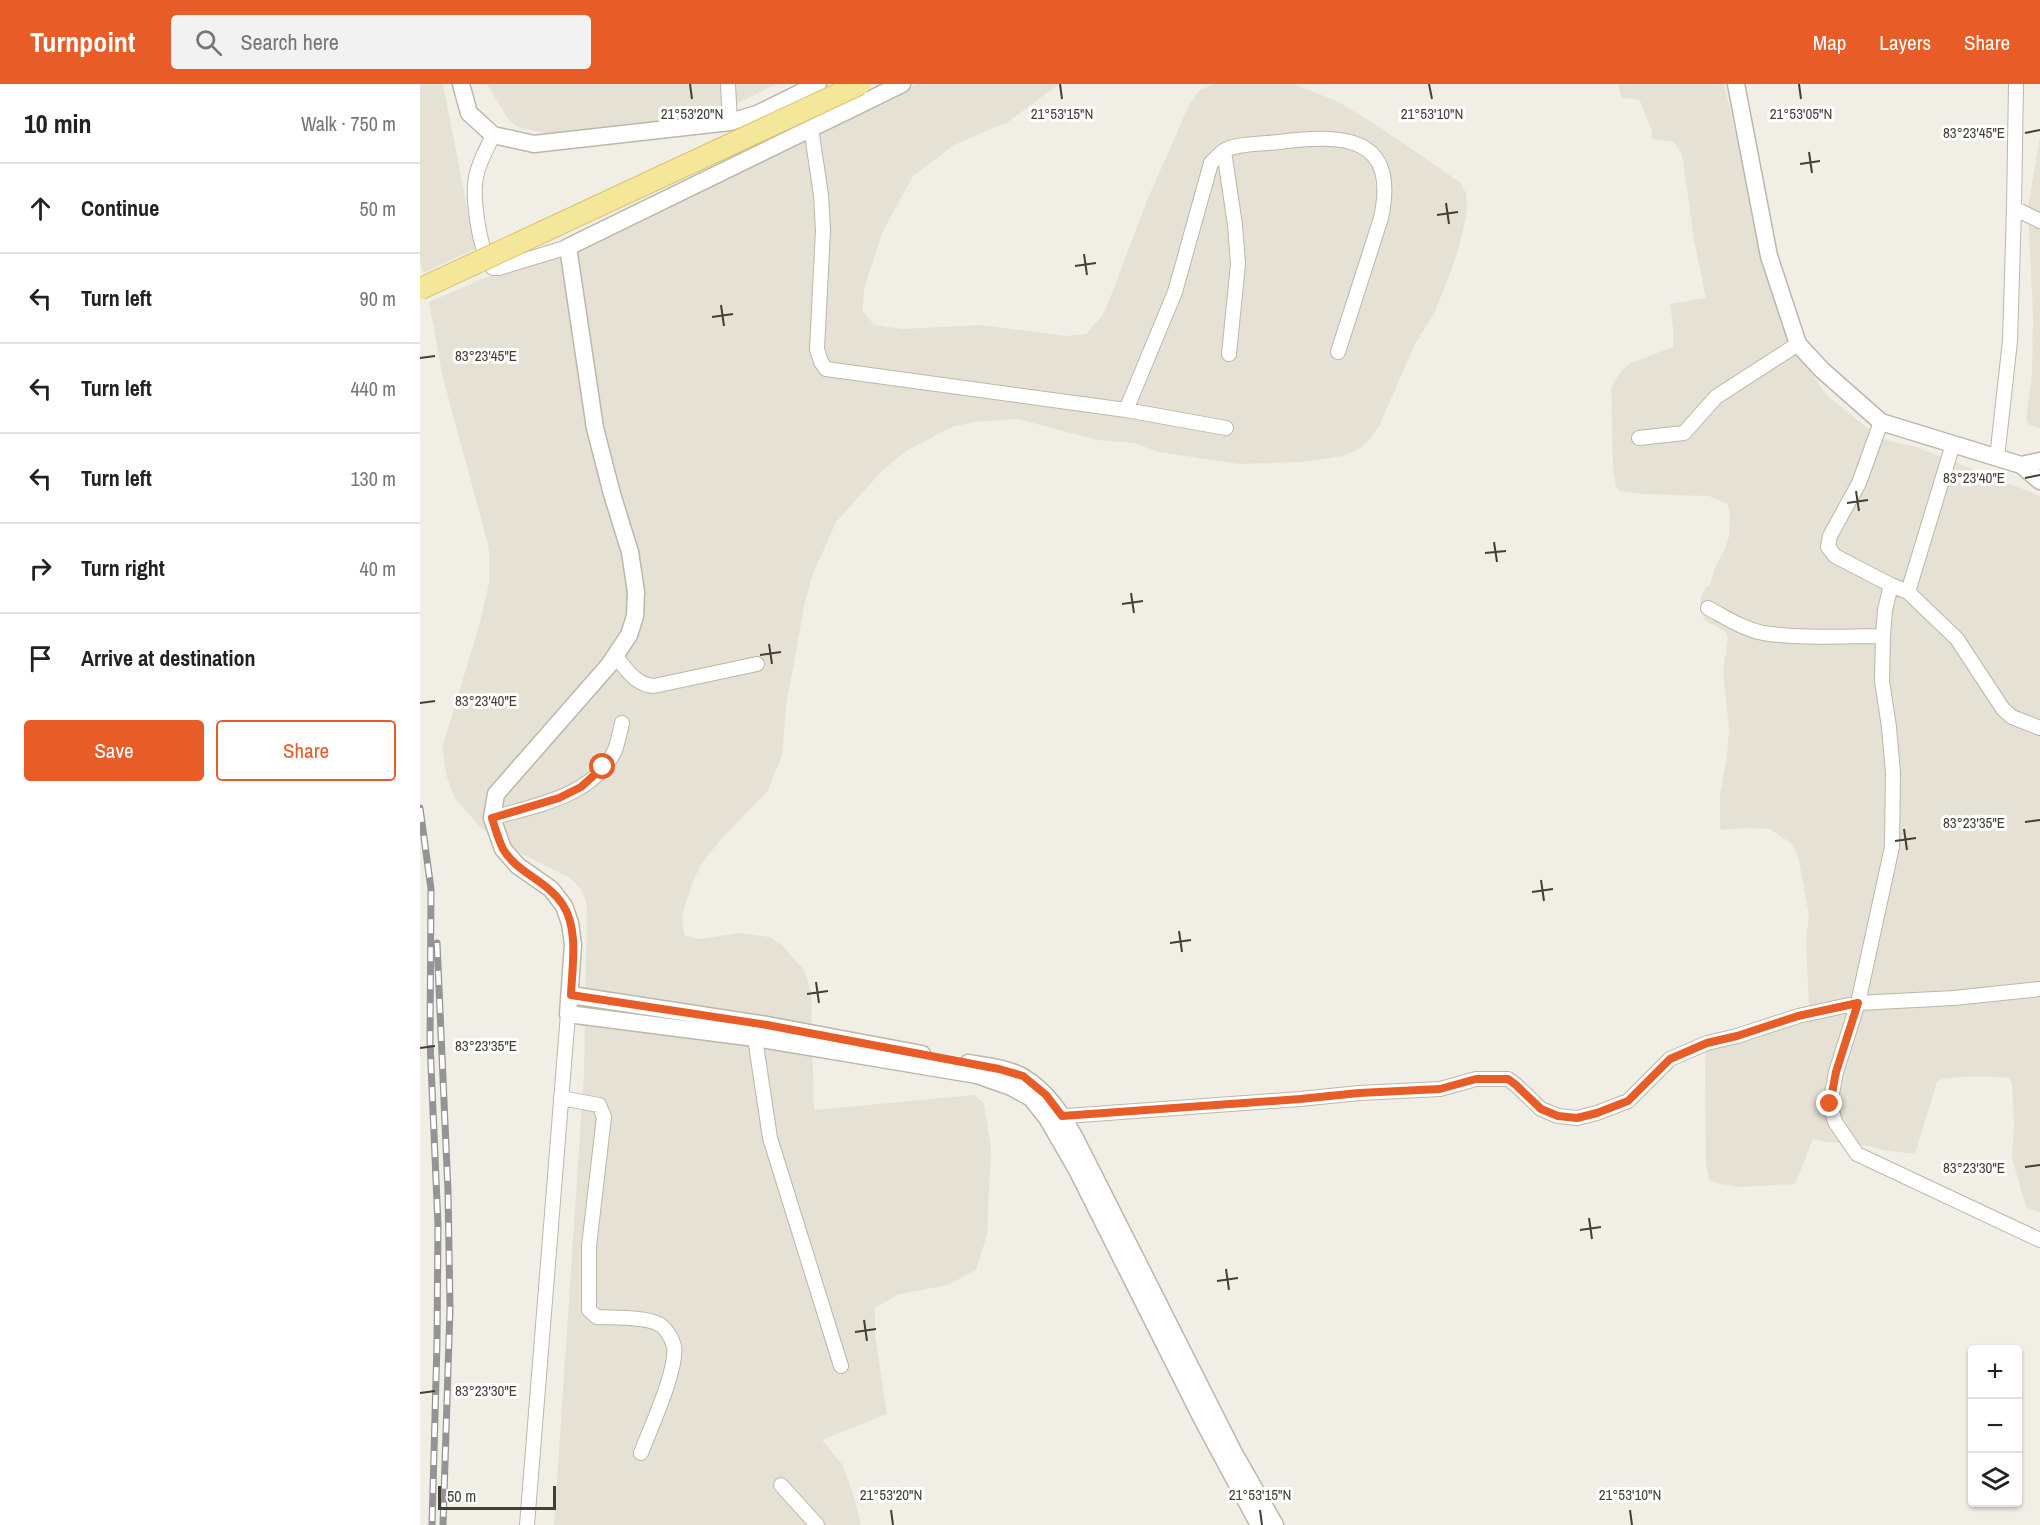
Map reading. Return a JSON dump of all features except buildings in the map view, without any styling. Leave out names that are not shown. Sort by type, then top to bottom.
[{"type":"main road","points":[[420,289],[860,84]]},
{"type":"street","points":[[461,84],[469,113],[494,135],[534,144],[730,122],[757,114],[818,84]]},
{"type":"street","points":[[728,84],[730,122]]},
{"type":"street","points":[[494,135],[476,174],[476,200],[480,234],[487,261],[493,268],[499,268],[567,247],[902,84]]},
{"type":"street","points":[[1736,84],[1769,256],[1798,344],[1822,370],[1881,422],[2021,465],[2040,481]]},
{"type":"street","points":[[1997,458],[2010,341],[2016,84]]},
{"type":"street","points":[[811,128],[821,195],[823,230],[817,349],[826,369],[1126,410],[1226,428]]},
{"type":"street","points":[[1126,410],[1174,292],[1211,163],[1224,151],[1314,137],[1345,139],[1370,152],[1382,166],[1385,197],[1381,218],[1338,352]]},
{"type":"street","points":[[1224,151],[1235,225],[1238,264],[1229,354]]},
{"type":"street","points":[[2014,208],[2040,221]]},
{"type":"street","points":[[527,1525],[571,995],[573,945],[570,922],[564,906],[551,890],[518,866],[503,849],[492,818],[496,794],[615,656],[629,634],[635,616],[636,592],[630,552],[612,494],[596,429],[567,247]]},
{"type":"street","points":[[1639,438],[1684,433],[1716,397],[1798,344]]},
{"type":"street","points":[[1881,422],[1859,483],[1830,536],[1828,546],[1835,556],[1908,592],[1957,639],[2003,709],[2012,717],[2040,728]]},
{"type":"street","points":[[1908,592],[1953,444]]},
{"type":"street","points":[[2021,465],[2040,461]]},
{"type":"street","points":[[1891,585],[1882,636],[1882,681],[1893,773],[1893,847],[1858,1003],[1836,1072],[1830,1104],[1835,1122],[1857,1154],[2040,1240]]},
{"type":"street","points":[[1708,608],[1736,624],[1761,632],[1814,637],[1882,636]]},
{"type":"street","points":[[615,656],[644,686],[674,684],[757,664]]},
{"type":"street","points":[[492,818],[559,798],[581,787],[603,767],[615,750],[622,723]]},
{"type":"street","points":[[1055,1117],[1359,1093],[1440,1089],[1476,1079],[1508,1079],[1541,1109],[1558,1116],[1577,1118],[1628,1101],[1670,1059],[1707,1043],[1737,1036],[1798,1016],[1858,1003],[1954,998],[2040,989]]},
{"type":"street","points":[[571,995],[767,1025],[999,1069],[1023,1076],[1046,1095],[1077,1170],[1202,1419],[1259,1525]]},
{"type":"street","points":[[568,1014],[755,1038],[977,1075],[1011,1087],[1031,1098],[1055,1117],[1075,1138],[1234,1453],[1275,1525]]},
{"type":"street","points":[[755,1038],[770,1138],[841,1366]]},
{"type":"street","points":[[561,1098],[599,1105],[604,1117],[589,1246],[589,1310],[597,1317],[634,1318],[660,1325],[669,1334],[674,1346],[673,1367],[641,1453]]},
{"type":"street","points":[[781,1485],[818,1525]]},
{"type":"shaded area","points":[[420,84],[443,84],[475,249],[423,273],[420,260]]},
{"type":"shaded area","points":[[487,84],[776,84],[721,112],[577,140],[517,127],[508,119]]},
{"type":"shaded area","points":[[917,84],[1059,84],[1008,122],[954,145],[913,176],[883,231],[864,289],[863,311],[874,325],[902,329],[980,325],[1067,336],[1086,334],[1102,316],[1109,301],[1146,203],[1189,105],[1200,90],[1214,84],[1293,84],[1339,102],[1461,183],[1466,193],[1467,208],[1464,226],[1456,257],[1435,312],[1415,344],[1380,424],[1370,439],[1359,449],[1343,456],[1301,462],[1239,464],[1159,452],[1134,443],[1097,440],[1018,419],[974,422],[952,427],[906,451],[881,472],[836,522],[812,576],[804,607],[786,706],[782,756],[767,792],[720,840],[701,865],[693,881],[682,916],[684,935],[700,939],[740,933],[769,937],[781,944],[804,970],[811,991],[814,1110],[974,1095],[984,1103],[991,1148],[987,1235],[976,1270],[948,1285],[899,1294],[875,1308],[875,1336],[887,1414],[822,1440],[842,1464],[854,1496],[861,1525],[554,1525],[584,1073],[587,904],[581,889],[570,878],[524,855],[481,828],[454,797],[446,774],[442,748],[479,626],[489,583],[489,548],[442,374],[429,302],[704,184]]},
{"type":"shaded area","points":[[1618,84],[1724,84],[1781,326],[1826,395],[1882,439],[1919,448],[2040,496],[2040,1213],[2026,1207],[2012,1158],[2014,1123],[2012,1085],[2009,1078],[1961,1077],[1942,1079],[1937,1082],[1915,1154],[1813,1139],[1795,1184],[1741,1187],[1709,1180],[1706,1163],[1706,1050],[1809,1006],[1806,942],[1809,915],[1798,856],[1791,843],[1770,829],[1722,830],[1720,827],[1720,793],[1727,757],[1729,729],[1723,672],[1728,637],[1721,629],[1704,620],[1700,599],[1706,587],[1710,585],[1729,536],[1728,504],[1709,496],[1643,494],[1620,491],[1616,487],[1613,467],[1611,387],[1622,370],[1631,363],[1673,347],[1670,304],[1706,298],[1694,240],[1682,154],[1674,142],[1652,139],[1651,129],[1640,101],[1621,97]]},
{"type":"shaded area","points":[[2040,136],[2040,428],[2029,425],[2026,420],[2032,377],[2033,314],[2028,208]]},
{"type":"railway","points":[[420,808],[431,889],[430,1042],[438,1225],[432,1525]]},
{"type":"railway","points":[[437,943],[448,1191],[450,1308],[443,1525]]},
{"type":"route","points":[[603,767],[581,787],[559,798],[492,818],[503,849],[518,866],[551,890],[564,906],[570,922],[573,945],[571,995],[767,1025],[999,1069],[1023,1076],[1046,1095],[1062,1116],[1440,1089],[1476,1079],[1508,1079],[1525,1091],[1541,1109],[1558,1116],[1577,1118],[1628,1101],[1670,1059],[1707,1043],[1737,1036],[1798,1016],[1858,1003],[1836,1072],[1830,1104]]}]
